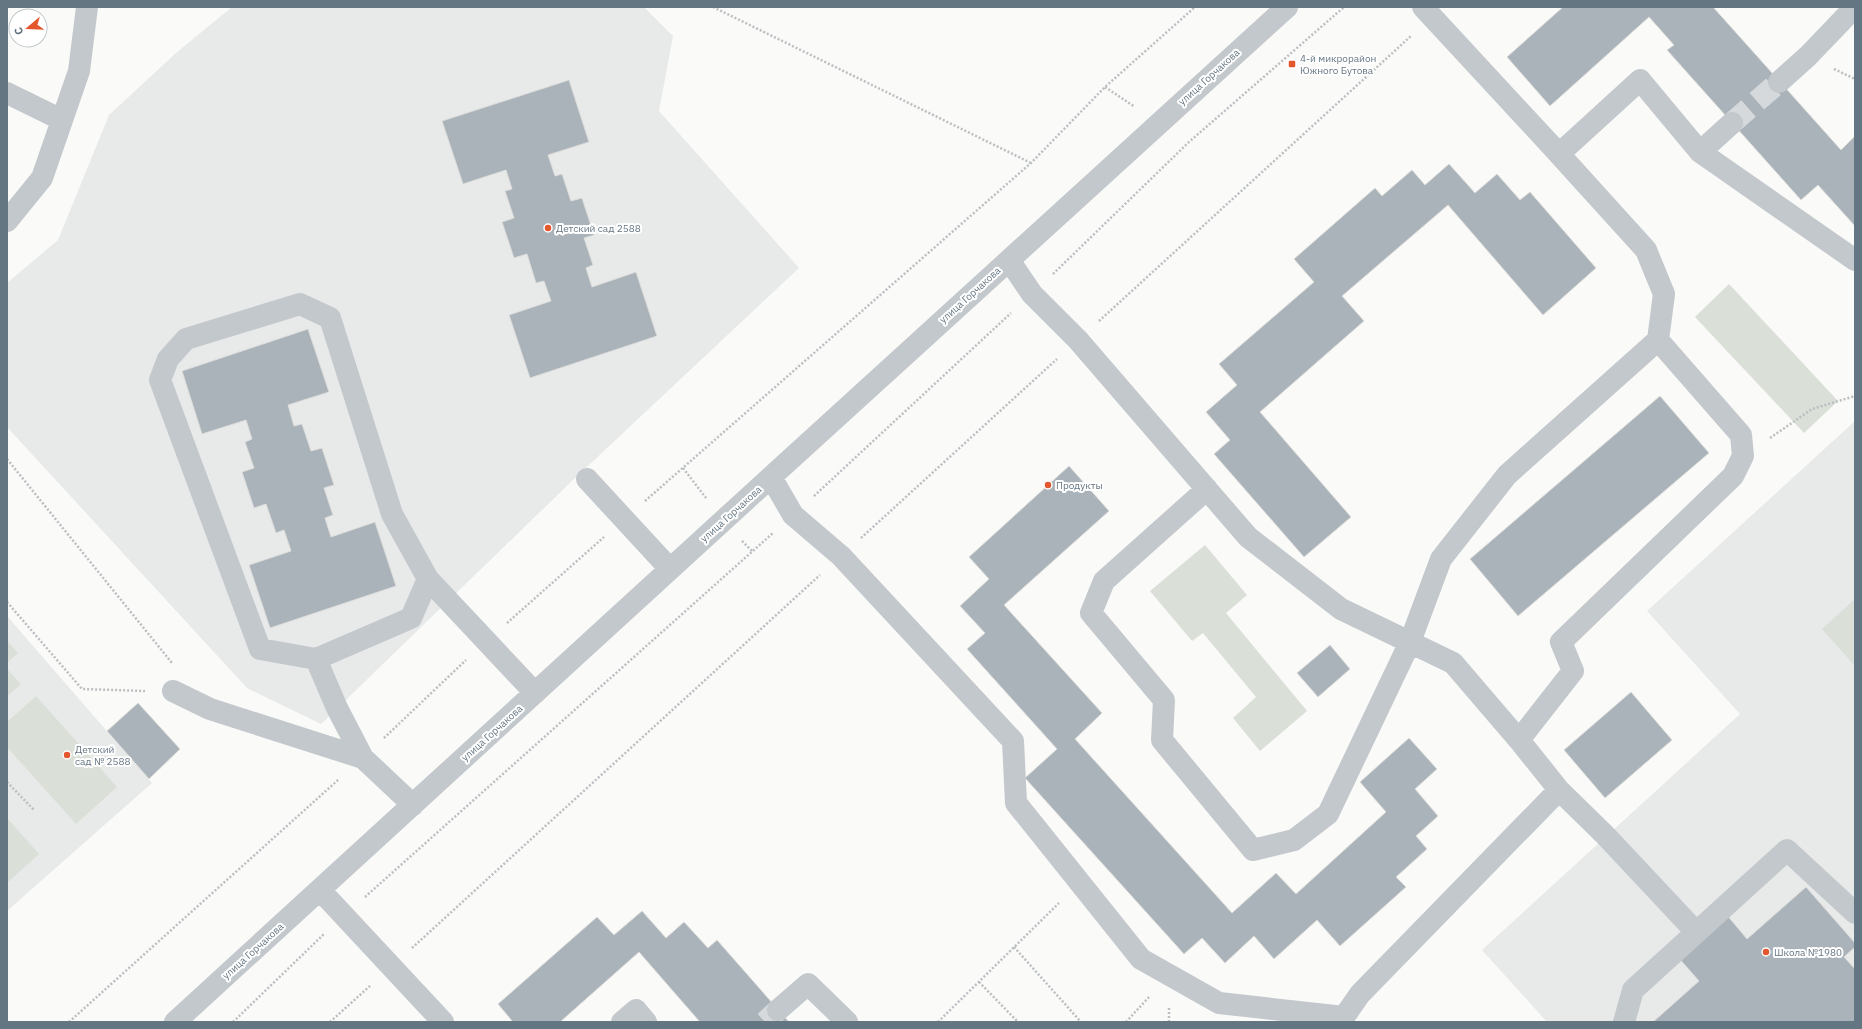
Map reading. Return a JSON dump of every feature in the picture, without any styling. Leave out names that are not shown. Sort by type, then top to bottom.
[{"type":"street","points":[[7,221],[42,178],[79,71],[87,7]]},
{"type":"street","name":"улица Горчакова","points":[[175,1022],[1287,7]]},
{"type":"street","points":[[1779,82],[1808,56],[1854,7]]},
{"type":"street","points":[[1207,489],[1104,581],[1091,613],[1164,700],[1162,740],[1252,850],[1294,840],[1328,814],[1410,642],[1441,559],[1507,475],[1658,340],[1664,294],[1646,250],[1428,12]]},
{"type":"street","points":[[1559,154],[1640,80],[1700,152],[1855,260]]},
{"type":"street","points":[[7,93],[62,120]]},
{"type":"street","points":[[1700,152],[1732,123]]},
{"type":"street","points":[[1009,260],[1032,294],[1078,340],[1248,537],[1341,609],[1453,663],[1520,740],[1560,790],[1606,836],[1696,932]]},
{"type":"street","points":[[428,579],[411,618],[316,659],[260,649],[160,380],[168,359],[186,339],[300,304],[330,318],[392,514],[428,579],[535,693]]},
{"type":"street","points":[[1520,740],[1573,672],[1561,642],[1733,476],[1743,456],[1741,435],[1658,340]]},
{"type":"street","points":[[771,477],[793,515],[841,556],[1013,741],[1016,803],[1141,959],[1219,1003],[1344,1017],[1360,994],[1560,790]]},
{"type":"street","points":[[587,479],[670,569]]},
{"type":"street","points":[[316,659],[337,708],[363,758],[413,805]]},
{"type":"street","points":[[172,691],[210,709],[363,758]]},
{"type":"street","points":[[1624,1022],[1633,990],[1787,850],[1855,913]]},
{"type":"street","points":[[320,890],[443,1022]]},
{"type":"street","points":[[778,1010],[808,984],[847,1022]]},
{"type":"street","points":[[622,1022],[636,1010],[646,1022]]},
{"type":"path","points":[[713,7],[1031,162]]},
{"type":"path","points":[[330,1022],[1078,340],[1428,12]]},
{"type":"path","points":[[1743,456],[1812,409],[1855,396]]},
{"type":"path","points":[[7,459],[181,674],[172,691],[82,689],[7,602]]},
{"type":"path","points":[[7,782],[34,810]]},
{"type":"path","points":[[938,1022],[1080,883]]},
{"type":"path","points":[[1014,947],[1081,1022]]},
{"type":"path","points":[[1126,1022],[1170,976]]},
{"type":"path","points":[[979,982],[1018,1022]]},
{"type":"shaded area","points":[[232,7],[644,7],[673,36],[659,111],[799,268],[573,480],[321,724],[247,688],[7,427],[7,283],[58,240],[109,115],[176,53]]},
{"type":"shaded area","points":[[1729,284],[1838,401],[1804,433],[1695,317]]},
{"type":"shaded area","points":[[1855,421],[1855,1022],[1547,1022],[1482,950],[1740,714],[1647,611]]},
{"type":"shaded area","points":[[1205,545],[1247,595],[1226,613],[1307,711],[1260,751],[1233,718],[1256,697],[1203,633],[1192,641],[1150,591]]},
{"type":"shaded area","points":[[1855,599],[1855,666],[1822,629]]},
{"type":"shaded area","name":"Детский сад № 2588","points":[[7,616],[152,783],[7,911]]},
{"type":"shaded area","points":[[7,641],[18,653],[7,663]]},
{"type":"shaded area","points":[[7,669],[21,684],[7,696]]},
{"type":"shaded area","points":[[36,696],[117,787],[76,824],[7,747],[7,722]]},
{"type":"shaded area","points":[[7,818],[39,854],[7,883]]},
{"type":"building","points":[[1563,7],[1713,7],[1841,150],[1855,136],[1855,226],[1818,185],[1801,200],[1667,50],[1674,45],[1649,17],[1550,106],[1507,57]]},
{"type":"building","name":"Детский сад 2588","points":[[569,80],[589,142],[548,155],[555,176],[562,174],[571,201],[582,198],[594,235],[584,238],[593,265],[586,268],[592,287],[636,272],[657,336],[530,378],[509,315],[551,301],[544,281],[536,283],[527,254],[514,258],[502,222],[514,218],[505,191],[512,189],[506,170],[463,184],[442,121]]},
{"type":"building","points":[[1449,164],[1475,193],[1497,174],[1520,200],[1530,192],[1596,268],[1543,315],[1448,205],[1342,296],[1364,321],[1260,412],[1351,517],[1304,557],[1214,454],[1230,440],[1206,412],[1237,385],[1219,364],[1314,282],[1294,259],[1375,188],[1382,196],[1412,170],[1425,185]]},
{"type":"building","points":[[308,329],[329,392],[288,405],[294,426],[302,424],[311,451],[322,448],[334,485],[324,488],[333,515],[325,518],[331,537],[375,522],[396,586],[270,628],[249,565],[291,551],[284,530],[276,533],[266,504],[254,508],[242,472],[254,468],[245,442],[252,439],[246,420],[202,434],[182,371]]},
{"type":"building","points":[[1660,396],[1709,453],[1518,616],[1470,559]]},
{"type":"building","points":[[1069,466],[1109,511],[1004,605],[1102,713],[1075,739],[1232,913],[1276,873],[1296,894],[1386,812],[1360,782],[1409,738],[1437,769],[1415,789],[1438,816],[1416,836],[1427,849],[1396,877],[1406,887],[1340,946],[1317,920],[1274,959],[1254,936],[1225,963],[1202,938],[1184,954],[1025,778],[1057,749],[967,649],[985,633],[960,606],[989,579],[969,557]]},
{"type":"building","points":[[1330,645],[1350,669],[1318,697],[1297,673]]},
{"type":"building","points":[[1631,692],[1672,740],[1605,798],[1564,750]]},
{"type":"building","points":[[138,703],[180,749],[149,779],[107,731]]},
{"type":"building","name":"Школа №1980","points":[[1806,887],[1855,943],[1855,947],[1844,957],[1855,969],[1855,1022],[1653,1022],[1699,981],[1677,956],[1726,914],[1747,939]]},
{"type":"building","points":[[642,911],[666,938],[684,922],[708,948],[717,940],[789,1022],[700,1022],[639,952],[560,1022],[513,1022],[498,1004],[597,917],[614,935]]},
{"type":"tunnel","points":[[1732,123],[1779,82]]},
{"type":"tunnel","points":[[765,1022],[778,1010]]},
{"type":"place","name":"4-й микрорайон Южного Бутова","points":[[1292,64]]},
{"type":"place","name":"Детский сад 2588","points":[[548,228]]},
{"type":"place","name":"Продукты","points":[[1048,485]]},
{"type":"place","name":"Детский сад № 2588","points":[[67,755]]},
{"type":"place","name":"Школа №1980","points":[[1766,952]]}]
